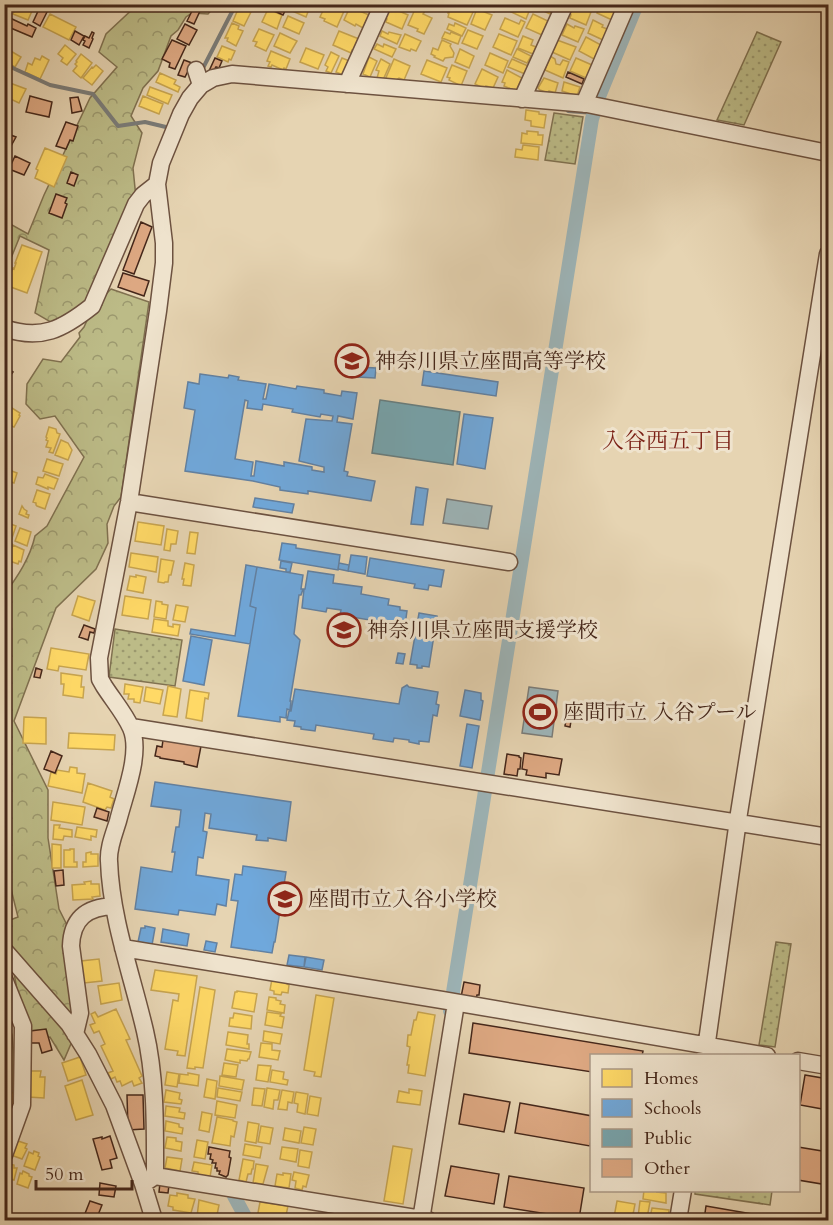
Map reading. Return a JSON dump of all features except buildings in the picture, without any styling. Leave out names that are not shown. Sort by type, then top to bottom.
[{"type":"street","points":[[347,84],[383,4]]},
{"type":"street","points":[[522,99],[565,4]]},
{"type":"street","points":[[590,105],[627,4]]},
{"type":"street","points":[[154,1221],[149,1180],[155,1134],[153,1086],[145,1033],[114,906],[109,861],[109,853],[134,759],[134,737],[131,727],[100,679],[99,658],[129,502],[164,263],[157,184],[161,163],[199,77],[213,78],[232,74],[590,105],[828,153]]},
{"type":"street","points":[[4,328],[37,334],[55,330],[92,306],[136,204],[157,184]]},
{"type":"street","points":[[706,1051],[738,823],[828,254]]},
{"type":"street","points":[[129,502],[509,562]]},
{"type":"street","points":[[131,727],[828,837]]},
{"type":"street","points":[[75,1034],[80,1013],[71,935],[79,920],[89,911],[114,906]]},
{"type":"street","points":[[123,948],[451,1002],[706,1051],[743,1054]]},
{"type":"street","points":[[4,950],[69,1024],[88,1054],[149,1180]]},
{"type":"street","points":[[4,980],[23,1026],[22,1105],[12,1114],[4,1155]]},
{"type":"street","points":[[149,1180],[418,1219],[451,1002]]},
{"type":"street","points":[[800,1061],[828,1065]]},
{"type":"street","points":[[678,1221],[683,1192]]},
{"type":"green space","points":[[137,5],[216,5],[208,14],[192,13],[186,17],[171,36],[158,71],[143,88],[131,116],[142,133],[133,168],[136,198],[95,301],[54,324],[35,313],[49,250],[20,236],[5,273],[5,221],[28,234],[90,98],[117,67],[99,52],[106,34]]},
{"type":"green space","points":[[757,32],[781,42],[744,125],[717,120]]},
{"type":"green space","points":[[554,113],[583,117],[575,164],[545,160]]},
{"type":"green space","points":[[111,289],[149,302],[121,497],[114,506],[107,524],[108,543],[96,569],[56,608],[14,721],[48,790],[48,838],[59,909],[78,947],[85,1011],[64,1060],[50,1037],[29,1040],[5,922],[18,917],[4,861],[4,595],[23,567],[35,536],[47,526],[84,457],[55,416],[40,419],[26,404],[27,384],[43,359],[61,362],[80,337],[79,333],[89,316],[98,308]]},
{"type":"green space","points":[[115,629],[182,640],[175,686],[109,677]]},
{"type":"green space","points":[[776,942],[791,944],[775,1047],[759,1045]]},
{"type":"green space","points":[[4,1011],[12,1035],[18,1097],[5,1092]]},
{"type":"green space","points":[[695,1192],[772,1192],[770,1205],[695,1194]]},
{"type":"water","points":[[447,499],[492,506],[488,529],[443,523]]},
{"type":"water","name":"座間市立 入谷プール","points":[[529,687],[558,691],[552,737],[522,733]]},
{"type":"waterway","points":[[202,70],[236,4]]},
{"type":"waterway","points":[[450,1011],[592,119],[637,4]]},
{"type":"waterway","points":[[4,64],[50,85],[93,94],[118,126],[145,122],[170,128]]},
{"type":"waterway","points":[[568,111],[594,113]]},
{"type":"waterway","points":[[234,1196],[247,1220]]},
{"type":"place","name":"神奈川県立座間高等学校","points":[[352,361]]},
{"type":"place","name":"神奈川県立座間支援学校","points":[[344,630]]},
{"type":"place","name":"座間市立 入谷プール","points":[[540,712]]},
{"type":"place","name":"座間市立入谷小学校","points":[[285,899]]},
{"type":"district","name":"入谷西五丁目","points":[[668,441]]}]
